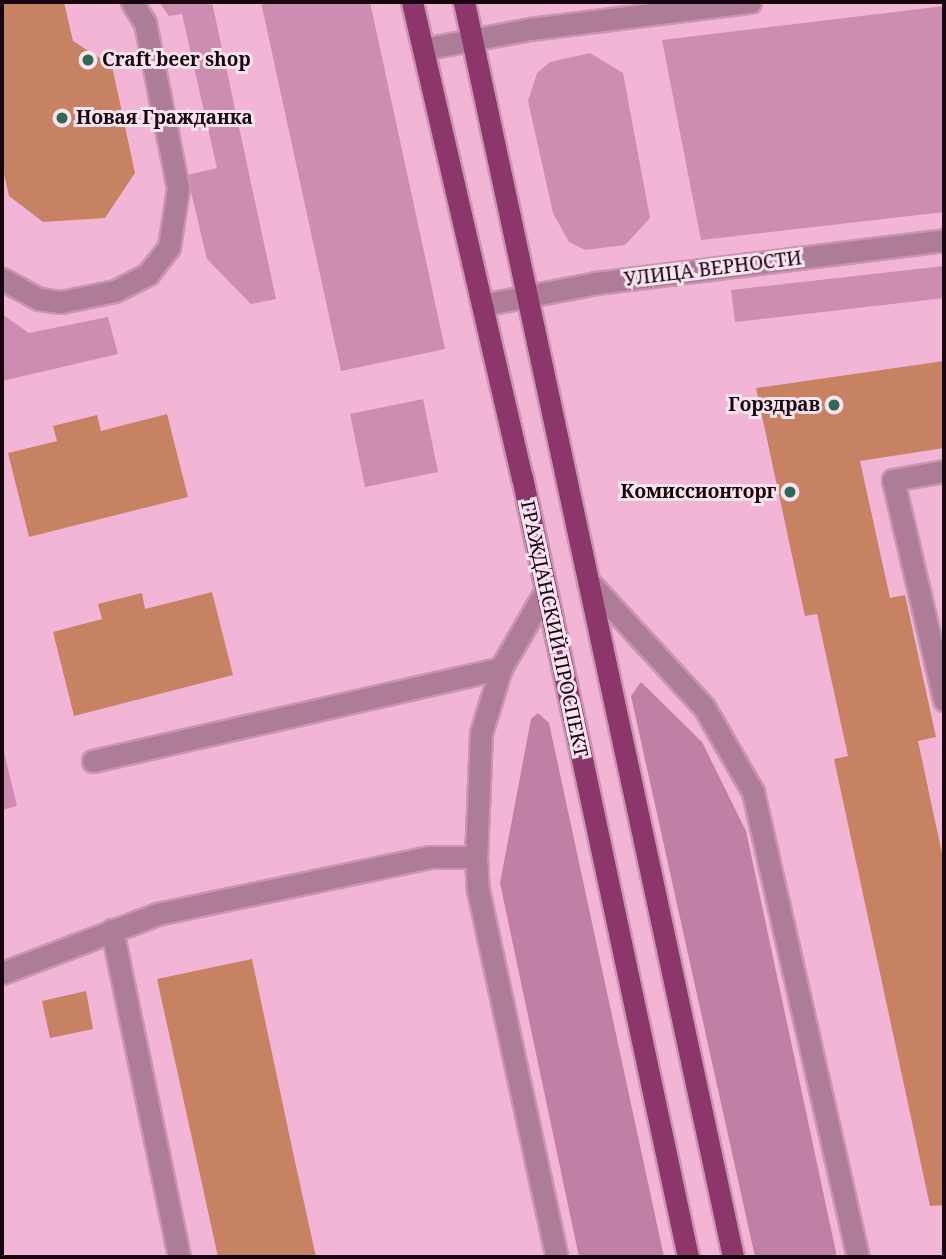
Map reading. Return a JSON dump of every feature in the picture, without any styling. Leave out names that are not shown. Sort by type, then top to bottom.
[{"type":"main road","name":"ГРАЖДАНСКИЙ ПРОСПЕКТ","points":[[412,2],[482,305],[688,1257]]},
{"type":"main road","points":[[464,2],[733,1257]]},
{"type":"street","points":[[2,279],[39,299],[61,302],[115,291],[148,274],[169,247],[178,188],[145,23],[132,2]]},
{"type":"street","points":[[423,49],[472,38],[750,2]]},
{"type":"street","name":"УЛИЦА ВЕРНОСТИ","points":[[482,305],[526,295],[944,240]]},
{"type":"street","points":[[944,471],[893,480],[944,698]]},
{"type":"street","points":[[588,581],[704,707],[753,792],[858,1257]]},
{"type":"street","points":[[545,592],[501,668],[481,733],[476,857],[478,890],[556,1257]]},
{"type":"street","points":[[93,761],[501,668]]},
{"type":"street","points":[[2,973],[157,914],[429,857],[476,857]]},
{"type":"street","points":[[112,930],[179,1257]]},
{"type":"shaded area","points":[[159,2],[212,2],[276,299],[251,304],[207,259],[187,175],[217,168],[182,14],[169,16]]},
{"type":"shaded area","points":[[261,2],[370,2],[445,349],[341,371]]},
{"type":"shaded area","points":[[944,6],[944,212],[701,240],[662,40]]},
{"type":"shaded area","points":[[590,53],[623,73],[650,218],[625,245],[585,250],[569,242],[553,213],[528,101],[537,73],[550,62]]},
{"type":"shaded area","points":[[944,266],[944,298],[735,322],[731,290]]},
{"type":"shaded area","points":[[2,314],[29,333],[108,317],[118,354],[2,381]]},
{"type":"shaded area","points":[[423,399],[438,472],[365,487],[350,414]]},
{"type":"shaded area","points":[[641,682],[702,742],[746,831],[837,1257],[755,1257],[631,696]]},
{"type":"shaded area","points":[[538,713],[549,723],[664,1257],[579,1257],[500,883],[531,719]]},
{"type":"shaded area","points":[[2,744],[17,806],[2,810]]},
{"type":"building","name":"Новая Гражданка","points":[[2,2],[64,2],[73,41],[112,66],[135,173],[105,218],[43,222],[9,196],[2,165]]},
{"type":"building","points":[[944,361],[944,448],[860,461],[890,598],[905,595],[936,737],[918,741],[944,863],[944,1205],[930,1206],[834,759],[848,756],[817,614],[805,616],[756,388]]},
{"type":"building","points":[[167,414],[188,497],[29,537],[8,453],[57,441],[53,426],[97,415],[101,431]]},
{"type":"building","points":[[212,592],[233,675],[74,716],[53,632],[102,619],[98,604],[142,593],[145,609]]},
{"type":"building","points":[[252,959],[316,1257],[218,1257],[157,979]]},
{"type":"building","points":[[86,991],[93,1029],[50,1038],[42,1001]]},
{"type":"place","name":"Craft beer shop","points":[[88,60]]},
{"type":"place","name":"Новая Гражданка","points":[[62,118]]},
{"type":"place","name":"Горздрав","points":[[834,405]]},
{"type":"place","name":"Комиссионторг","points":[[790,492]]}]
